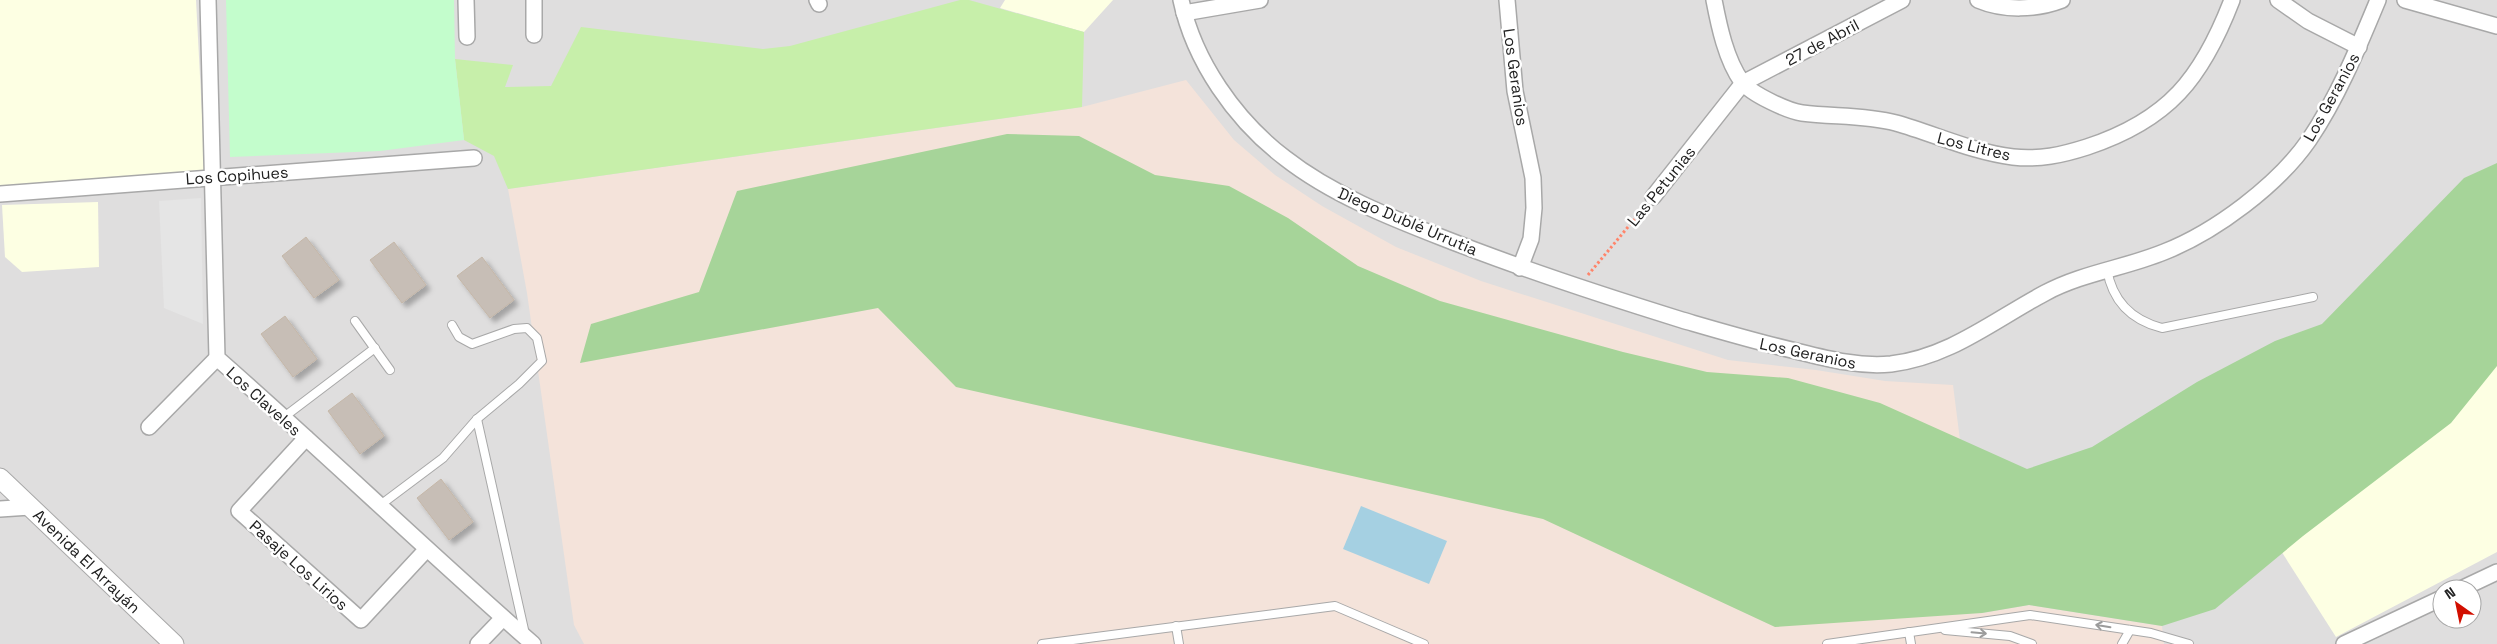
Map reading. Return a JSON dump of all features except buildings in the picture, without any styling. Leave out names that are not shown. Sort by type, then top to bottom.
[{"type":"street","name":"Los Claveles","points":[[208,0],[217,358],[284,417],[426,550],[529,641]]},
{"type":"street","points":[[466,0],[467,37]]},
{"type":"street","points":[[534,0],[534,35]]},
{"type":"street","points":[[1182,6],[1260,0]]},
{"type":"street","name":"Los Geranios","points":[[1507,0],[1515,92],[1533,178],[1534,208],[1530,239],[1520,268],[1577,288],[1749,340],[1845,363],[1882,364],[1911,360],[1948,349],[2047,292],[2107,268],[2162,253],[2186,241],[2237,210],[2262,189],[2307,142],[2326,111],[2359,47],[2378,0]]},
{"type":"street","points":[[1714,0],[1729,54],[1743,83]]},
{"type":"street","name":"27 de Abril","points":[[1743,83],[1902,0]]},
{"type":"street","points":[[1978,0],[2000,8],[2013,8],[2052,4],[2062,0]]},
{"type":"street","name":"Los Litres","points":[[1743,83],[1771,101],[1801,112],[1853,116],[1896,123],[1962,146],[2012,157],[2037,158],[2060,156],[2109,140],[2130,130],[2167,104],[2183,90],[2208,55],[2232,0]]},
{"type":"street","points":[[2278,0],[2308,21],[2359,47]]},
{"type":"street","points":[[2404,0],[2497,26]]},
{"type":"street","name":"Diego Dublé Urrutia","points":[[1182,6],[1198,49],[1225,96],[1242,118],[1283,157],[1330,188],[1398,221],[1520,268]]},
{"type":"street","name":"Las Petunias","points":[[1653,197],[1743,83]]},
{"type":"street","name":"Los Copihues","points":[[0,194],[474,158]]},
{"type":"street","points":[[149,427],[217,358]]},
{"type":"street","name":"Pasaje Los Lirios","points":[[306,438],[239,511],[361,620],[426,550]]},
{"type":"street","name":"Avenida El Arrayán","points":[[0,478],[174,644]]},
{"type":"street","points":[[0,509],[30,507]]},
{"type":"street","points":[[2482,579],[2497,572]]},
{"type":"street","points":[[2344,644],[2432,603]]},
{"type":"street","points":[[478,644],[503,618]]},
{"type":"lane","points":[[2107,268],[2112,290],[2125,309],[2143,322],[2162,328],[2313,297]]},
{"type":"lane","points":[[355,321],[390,370]]},
{"type":"lane","points":[[379,506],[443,458],[477,419],[520,384],[542,361],[537,338],[527,328],[514,329],[472,344],[459,338],[452,326]]},
{"type":"lane","points":[[284,417],[375,348]]},
{"type":"lane","points":[[477,419],[529,641]]},
{"type":"lane","points":[[1042,644],[1335,606],[1424,644]]},
{"type":"lane","points":[[1827,644],[2030,615],[2130,630],[2185,643]]},
{"type":"lane","points":[[1176,626],[1178,644]]},
{"type":"lane","points":[[1930,629],[2010,636],[2032,644]]},
{"type":"lane","points":[[2122,644],[2130,630]]},
{"type":"lane","points":[[1909,632],[1911,644]]},
{"type":"path","name":"Las Petunias","points":[[1577,288],[1653,197]]},
{"type":"shaded area","points":[[0,0],[2497,0],[2497,644],[0,644]]},
{"type":"shaded area","points":[[0,0],[196,0],[205,171],[0,186]]},
{"type":"shaded area","points":[[1005,0],[1113,0],[1084,32],[1000,8]]},
{"type":"shaded area","points":[[1186,80],[1234,140],[1275,175],[1322,206],[1396,247],[1481,281],[1728,360],[1816,370],[1885,381],[1953,385],[1982,613],[2029,605],[2162,626],[2164,644],[584,644],[574,625],[527,293],[508,189],[1082,107]]},
{"type":"shaded area","points":[[201,198],[203,324],[164,308],[159,201]]},
{"type":"shaded area","points":[[98,202],[99,267],[22,272],[5,257],[2,205]]},
{"type":"shaded area","points":[[2497,345],[2497,552],[2446,579],[2432,579],[2432,586],[2336,637],[2269,532]]},
{"type":"green space","points":[[226,0],[454,0],[455,59],[464,140],[380,151],[230,157]]},
{"type":"green space","points":[[960,0],[969,0],[1084,32],[1082,107],[508,189],[494,156],[464,140],[455,59],[513,65],[505,87],[551,86],[581,27],[763,49],[790,46]]},
{"type":"green space","points":[[1007,134],[1079,136],[1155,175],[1229,186],[1288,218],[1358,266],[1440,301],[1623,352],[1707,372],[1788,378],[1880,403],[2027,469],[2092,447],[2197,382],[2275,341],[2322,324],[2464,178],[2497,163],[2497,366],[2451,423],[2303,536],[2215,609],[2162,626],[2029,605],[1982,613],[1775,627],[1543,519],[956,387],[878,308],[580,363],[591,324],[699,292],[737,191]]},
{"type":"water","points":[[1361,506],[1447,541],[1429,584],[1343,549]]}]
